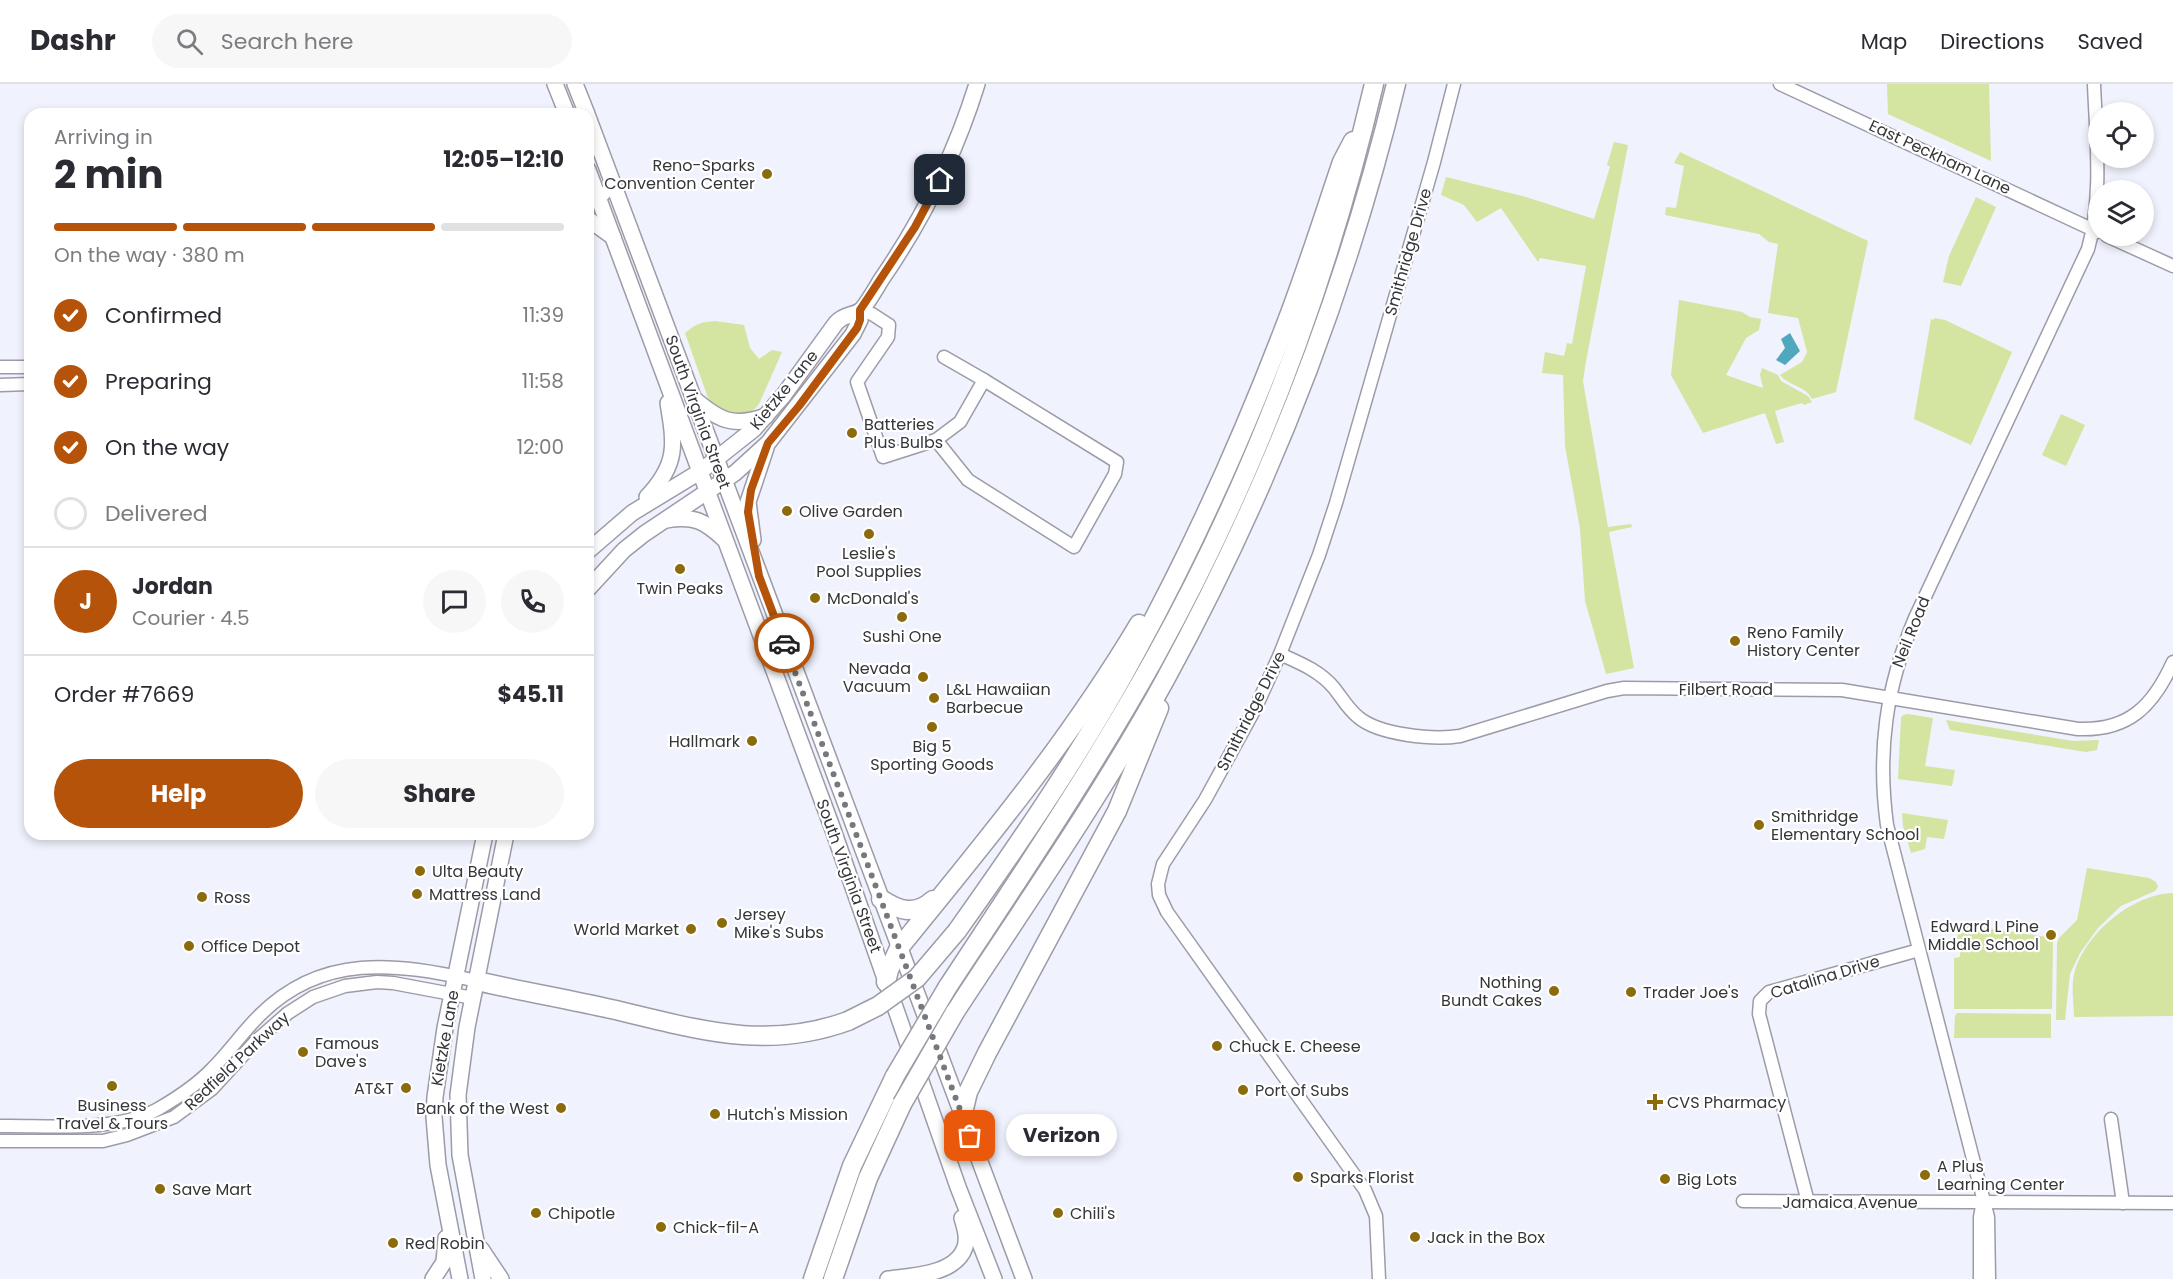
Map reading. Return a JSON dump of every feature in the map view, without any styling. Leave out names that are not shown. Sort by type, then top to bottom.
[{"type":"highway","points":[[813,1279],[852,1166],[895,1076],[947,988],[1120,719],[1211,548],[1278,394],[1304,324],[1343,206],[1374,84]]},
{"type":"highway","points":[[833,1279],[868,1178],[902,1104],[955,1012],[1113,768],[1188,636],[1249,511],[1309,369],[1356,230],[1396,84]]},
{"type":"highway","points":[[475,990],[694,1029],[754,1037],[818,1031],[848,1021],[878,1006],[917,978],[957,931],[1034,820],[1091,731],[1160,606],[1202,522],[1234,448],[1287,321],[1342,162],[1366,115]]},
{"type":"highway","points":[[886,982],[899,948],[1046,762],[1100,686],[1154,598],[1234,448]]},
{"type":"highway","points":[[962,1117],[969,1092],[987,1053],[1117,812],[1188,636]]},
{"type":"highway","points":[[881,899],[897,909],[913,911],[929,904],[952,883]]},
{"type":"main road","points":[[555,84],[565,108]]},
{"type":"main road","name":"South Virginia Street","points":[[576,84],[584,108]]},
{"type":"main road","name":"Kietzke Lane","points":[[594,582],[624,550],[663,520],[723,481],[768,443],[853,334],[860,320],[860,310],[903,247],[926,208],[953,152],[977,84]]},
{"type":"main road","name":"South Virginia Street","points":[[594,134],[1024,1279]]},
{"type":"main road","name":"South Virginia Street","points":[[594,199],[614,237],[701,471],[994,1279]]},
{"type":"main road","points":[[594,223],[614,237]]},
{"type":"main road","name":"Kietzke Lane","points":[[594,546],[632,513],[716,461],[766,416],[836,323],[847,314],[860,310]]},
{"type":"main road","points":[[632,513],[661,482],[670,463],[672,430],[661,365]]},
{"type":"main road","points":[[692,396],[714,414],[733,422],[766,416]]},
{"type":"main road","points":[[759,576],[748,502],[768,443]]},
{"type":"main road","points":[[663,520],[680,518],[698,520],[714,529],[726,542]]},
{"type":"main road","points":[[809,765],[828,759]]},
{"type":"main road","name":"Kietzke Lane","points":[[460,1279],[436,1148],[435,1098],[437,1075],[483,840]]},
{"type":"main road","name":"Kietzke Lane","points":[[483,1279],[460,1155],[457,1108],[463,1051],[505,840]]},
{"type":"main road","points":[[888,1279],[921,1274],[949,1265],[965,1247],[966,1232],[948,1157]]},
{"type":"main road","points":[[433,1279],[444,1262],[446,1252],[447,1230],[443,1190]]},
{"type":"main road","points":[[475,1236],[501,1279]]},
{"type":"street","name":"Smithridge Drive","points":[[1379,1279],[1376,1216],[1365,1190],[1180,931],[1163,905],[1158,884],[1163,864],[1205,800],[1233,750],[1280,654],[1311,577],[1336,503],[1434,162],[1454,84]]},
{"type":"street","name":"East Peckham Lane","points":[[1780,84],[2088,227]]},
{"type":"street","name":"Neil Road","points":[[2094,84],[2096,180]]},
{"type":"street","points":[[594,194],[613,184]]},
{"type":"street","name":"Neil Road","points":[[1989,1279],[1989,1222],[1891,844],[1884,805],[1882,766],[1888,698],[1902,648],[1915,618],[2068,296],[2089,246]]},
{"type":"street","points":[[2129,246],[2173,266]]},
{"type":"street","points":[[860,310],[872,314],[889,326],[888,337],[858,382],[883,457],[936,440],[960,422],[984,380]]},
{"type":"street","points":[[936,440],[968,480],[1074,547],[1115,474],[1117,462],[945,357]]},
{"type":"street","points":[[0,368],[24,367]]},
{"type":"street","points":[[0,385],[24,384]]},
{"type":"street","name":"Filbert Road","points":[[1280,654],[1310,668],[1323,677],[1354,713],[1367,723],[1428,738],[1460,736],[1607,691],[1624,688],[1842,690],[2078,729],[2099,729],[2120,723],[2144,709],[2162,686],[2173,662]]},
{"type":"street","name":"Catalina Drive","points":[[1808,1202],[1759,1014],[1760,1002],[1769,992],[1919,950]]},
{"type":"street","name":"Redfield Parkway","points":[[0,1126],[96,1125],[139,1117],[157,1109],[182,1094],[212,1069],[259,1016],[275,1002],[293,989],[332,972],[381,966],[456,976],[475,990]]},
{"type":"street","name":"Redfield Parkway","points":[[0,1142],[103,1141],[127,1135],[174,1117],[212,1089],[278,1021],[298,1006],[332,990],[377,982],[453,994],[475,990]]},
{"type":"street","points":[[2111,1119],[2123,1203]]},
{"type":"street","name":"Jamaica Avenue","points":[[1743,1201],[2173,1203]]},
{"type":"street","name":"Neil Road","points":[[1980,1279],[1980,1217],[1983,1202]]},
{"type":"green space","points":[[1887,84],[1989,84],[1991,161],[1888,114]]},
{"type":"green space","points":[[1614,142],[1628,145],[1583,381],[1608,527],[1631,524],[1632,527],[1609,532],[1634,668],[1606,674],[1585,601],[1580,529],[1565,446],[1563,375],[1542,373],[1545,352],[1564,356],[1567,343],[1572,344],[1586,266],[1540,258],[1538,262],[1501,208],[1477,222],[1464,205],[1441,195],[1446,177],[1526,197],[1594,219],[1610,167],[1607,165]]},
{"type":"green space","points":[[1680,152],[1868,241],[1836,392],[1812,399],[1806,391],[1780,375],[1802,362],[1807,352],[1798,318],[1768,313],[1778,244],[1769,242],[1759,234],[1665,215],[1666,207],[1676,208],[1684,166],[1674,163]]},
{"type":"green space","points":[[1976,197],[1996,207],[1961,286],[1943,282],[1949,256]]},
{"type":"green space","points":[[1679,300],[1742,312],[1750,317],[1761,319],[1759,330],[1746,338],[1726,375],[1763,388],[1760,375],[1762,368],[1778,375],[1781,381],[1808,396],[1812,402],[1775,411],[1784,442],[1776,444],[1765,413],[1703,433],[1671,375]]},
{"type":"green space","points":[[1934,318],[1945,320],[2012,352],[1971,445],[1914,419],[1931,319],[1934,320]]},
{"type":"green space","points":[[715,321],[744,325],[750,348],[759,359],[772,350],[782,352],[759,404],[747,413],[726,412],[708,398],[685,333],[699,324]]},
{"type":"green space","points":[[2061,414],[2085,425],[2066,466],[2042,455]]},
{"type":"green space","points":[[1908,714],[1933,718],[1925,766],[1955,770],[1952,786],[1898,779],[1901,718]]},
{"type":"green space","points":[[1946,720],[2073,741],[2099,740],[2097,750],[2086,752],[1950,730]]},
{"type":"green space","points":[[1902,813],[1948,820],[1944,839],[1927,837],[1925,849],[1911,853],[1903,826]]},
{"type":"green space","points":[[2087,868],[2149,878],[2156,882],[2158,887],[2155,891],[2121,906],[2098,928],[2080,953],[2070,974],[2065,1020],[2056,1020],[2057,943],[2077,920]]},
{"type":"green space","points":[[2173,893],[2173,1016],[2074,1017],[2074,975],[2079,960],[2098,932],[2126,909],[2157,895]]},
{"type":"green space","points":[[1961,924],[2047,937],[2053,941],[2052,1009],[1954,1009],[1954,958],[1960,957],[1957,938]]},
{"type":"green space","points":[[1957,1013],[2051,1014],[2051,1038],[1954,1038]]},
{"type":"water","points":[[1790,333],[1800,351],[1785,365],[1776,360],[1785,348],[1781,339]]},
{"type":"way so far","points":[[784,643],[970,1136]]},
{"type":"place","name":"Reno-Sparks Convention Center","points":[[767,174]]},
{"type":"place","name":"Batteries Plus Bulbs","points":[[852,433]]},
{"type":"place","name":"Olive Garden","points":[[787,511]]},
{"type":"place","name":"Leslie's Pool Supplies","points":[[869,534]]},
{"type":"place","name":"Twin Peaks","points":[[680,569]]},
{"type":"place","name":"McDonald's","points":[[815,598]]},
{"type":"place","name":"Sushi One","points":[[902,617]]},
{"type":"place","name":"Reno Family History Center","points":[[1735,641]]},
{"type":"place","name":"Nevada Vacuum","points":[[923,677]]},
{"type":"place","name":"L&L Hawaiian Barbecue","points":[[934,698]]},
{"type":"place","name":"Big 5 Sporting Goods","points":[[932,727]]},
{"type":"place","name":"Hallmark","points":[[752,741]]},
{"type":"place","name":"Smithridge Elementary School","points":[[1759,825]]},
{"type":"place","name":"Ulta Beauty","points":[[420,871]]},
{"type":"place","name":"Mattress Land","points":[[417,894]]},
{"type":"place","name":"Ross","points":[[202,897]]},
{"type":"place","name":"Jersey Mike's Subs","points":[[722,923]]},
{"type":"place","name":"World Market","points":[[691,929]]},
{"type":"place","name":"Edward L Pine Middle School","points":[[2051,935]]},
{"type":"place","name":"Office Depot","points":[[189,946]]},
{"type":"place","name":"Nothing Bundt Cakes","points":[[1554,991]]},
{"type":"place","name":"Trader Joe's","points":[[1631,992]]},
{"type":"place","name":"Chuck E. Cheese","points":[[1217,1046]]},
{"type":"place","name":"Famous Dave's","points":[[303,1052]]},
{"type":"place","name":"Business Travel & Tours","points":[[112,1086]]},
{"type":"place","name":"AT&T","points":[[406,1088]]},
{"type":"place","name":"Port of Subs","points":[[1243,1090]]},
{"type":"place","name":"CVS Pharmacy","points":[[1655,1102]]},
{"type":"place","name":"Bank of the West","points":[[561,1108]]},
{"type":"place","name":"Hutch's Mission","points":[[715,1114]]},
{"type":"place","name":"Verizon","points":[[970,1136]]},
{"type":"place","name":"A Plus Learning Center","points":[[1925,1175]]},
{"type":"place","name":"Sparks Florist","points":[[1298,1177]]},
{"type":"place","name":"Big Lots","points":[[1665,1179]]},
{"type":"place","name":"Save Mart","points":[[160,1189]]},
{"type":"place","name":"Chipotle","points":[[536,1213]]},
{"type":"place","name":"Chili's","points":[[1058,1213]]},
{"type":"place","name":"Chick-fil-A","points":[[661,1227]]},
{"type":"place","name":"Jack in the Box","points":[[1415,1237]]},
{"type":"place","name":"Red Robin","points":[[393,1243]]},
{"type":"route","points":[[784,643],[759,576],[748,512],[754,479],[768,443],[799,406],[857,328],[860,310],[915,227],[940,180]]}]
